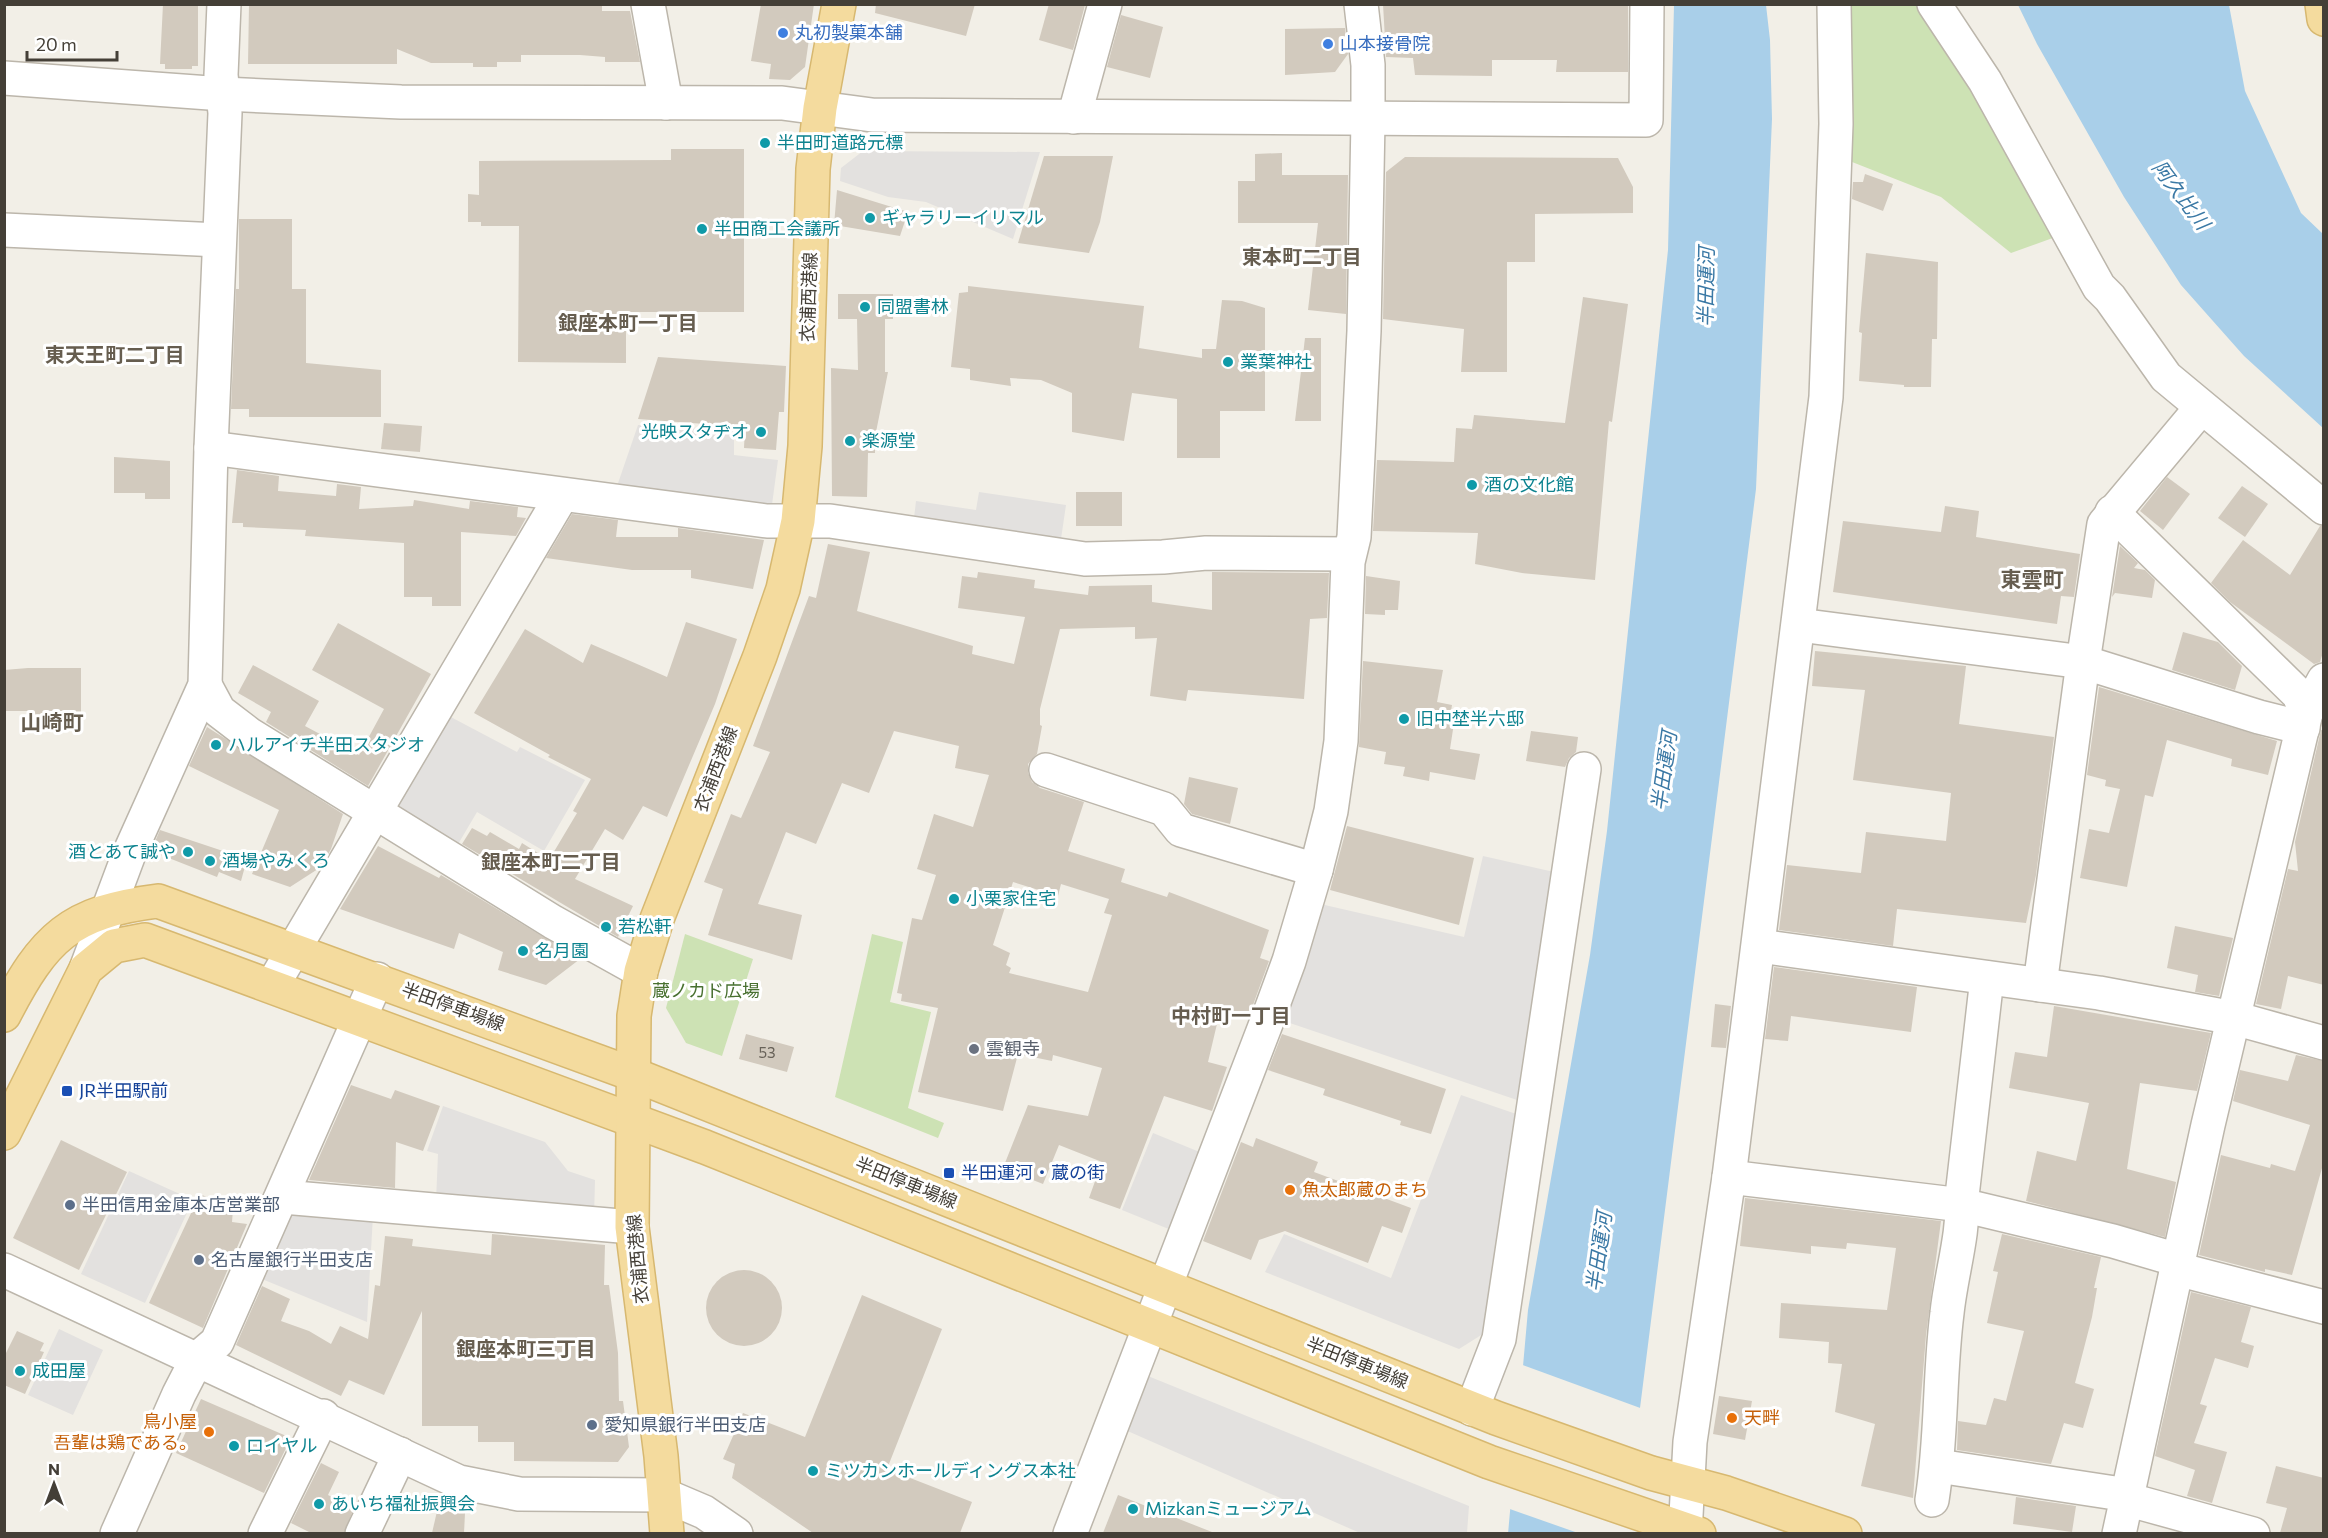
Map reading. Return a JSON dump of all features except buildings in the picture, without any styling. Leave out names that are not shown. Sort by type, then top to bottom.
[{"type":"main road","name":"衣浦西港線","points":[[667,1533],[632,1227],[634,1016],[640,971],[657,919],[760,656],[783,589],[798,521],[805,446],[813,170],[820,108],[838,4]]},
{"type":"main road","points":[[2322,4],[2324,19]]},
{"type":"main road","name":"半田停車場線","points":[[4,1015],[42,952],[69,927],[107,908],[158,900],[635,1075],[1484,1413],[1641,1469],[1726,1493],[1845,1533]]},
{"type":"main road","points":[[4,1133],[86,969],[114,946],[145,940],[633,1121],[921,1232],[1150,1327],[1489,1462],[1690,1532]]},
{"type":"street","points":[[86,969],[107,908],[205,685],[211,448],[225,113],[221,75],[224,4]]},
{"type":"street","points":[[648,4],[666,103]]},
{"type":"street","points":[[1074,117],[1106,4]]},
{"type":"street","points":[[1070,1533],[1285,971],[1316,870],[1331,811],[1341,741],[1349,554],[1354,537],[1364,331],[1368,65],[1361,4]]},
{"type":"street","points":[[4,78],[223,94],[401,102],[782,103],[872,115],[1646,120],[1647,4]]},
{"type":"street","points":[[1690,1532],[1688,1484],[1690,1442],[1729,1177],[1826,397],[1836,124],[1834,4]]},
{"type":"street","points":[[1934,4],[1985,81],[2099,287],[2110,298],[2166,376],[2201,408],[2324,508]]},
{"type":"street","points":[[4,230],[219,240]]},
{"type":"street","points":[[2040,986],[2083,662],[2104,524],[2201,408]]},
{"type":"street","points":[[211,448],[767,521],[830,521],[1085,559],[1164,557],[1206,553],[1349,554]]},
{"type":"street","points":[[272,986],[562,495]]},
{"type":"street","points":[[2112,512],[2299,695],[2305,720]]},
{"type":"street","points":[[1799,625],[2083,662],[2259,717],[2305,720]]},
{"type":"street","points":[[2119,1533],[2177,1264],[2305,720],[2324,680]]},
{"type":"street","points":[[205,685],[219,711],[249,734],[553,922],[640,971]]},
{"type":"street","points":[[1484,1413],[1499,1339],[1584,769]]},
{"type":"street","points":[[1046,770],[1164,809],[1181,831],[1316,870]]},
{"type":"street","points":[[1759,946],[2099,993],[2234,1018],[2324,1043]]},
{"type":"street","points":[[1932,1500],[1938,1466],[1947,1314],[1962,1205],[1987,978]]},
{"type":"street","points":[[117,1533],[178,1394],[197,1359],[218,1342],[377,980]]},
{"type":"street","points":[[1729,1177],[1962,1205],[2113,1241],[2177,1264],[2324,1307]]},
{"type":"street","points":[[282,1197],[632,1227]]},
{"type":"street","points":[[4,1270],[323,1416],[459,1482],[519,1494],[664,1496],[704,1512],[736,1533]]},
{"type":"street","points":[[265,1533],[323,1416]]},
{"type":"street","points":[[362,1533],[400,1454]]},
{"type":"street","points":[[1938,1466],[2115,1493],[2253,1533]]},
{"type":"green space","points":[[1844,5],[1920,5],[2061,235],[2011,253],[1941,197],[1847,160]]},
{"type":"green space","name":"蔵ノカド広場","points":[[685,934],[753,959],[722,1056],[686,1043],[666,1008]]},
{"type":"green space","points":[[872,934],[903,942],[890,1002],[931,1012],[908,1108],[944,1123],[938,1138],[835,1097]]},
{"type":"shaded area","points":[[863,151],[1040,152],[1013,239],[926,202],[888,197],[840,181],[841,168]]},
{"type":"shaded area","points":[[638,425],[734,431],[734,455],[778,460],[771,512],[615,492]]},
{"type":"shaded area","points":[[979,492],[1066,505],[1061,539],[914,518],[916,501],[976,510]]},
{"type":"shaded area","points":[[447,715],[517,752],[520,747],[585,780],[544,851],[477,812],[454,851],[395,809]]},
{"type":"shaded area","points":[[1483,856],[1563,874],[1523,1102],[1278,1019],[1316,903],[1464,937]]},
{"type":"shaded area","points":[[1461,1095],[1522,1116],[1486,1332],[1459,1349],[1265,1272],[1284,1234],[1391,1278]]},
{"type":"shaded area","points":[[443,1106],[545,1142],[568,1171],[595,1180],[594,1218],[436,1201],[438,1154],[427,1151]]},
{"type":"shaded area","points":[[1153,1133],[1207,1155],[1176,1232],[1122,1210]]},
{"type":"shaded area","points":[[129,1171],[193,1200],[145,1303],[81,1274]]},
{"type":"shaded area","points":[[291,1204],[373,1215],[367,1322],[257,1277]]},
{"type":"shaded area","points":[[59,1329],[103,1350],[73,1415],[28,1395]]},
{"type":"shaded area","points":[[1143,1374],[1469,1506],[1467,1533],[1360,1533],[1123,1429]]},
{"type":"water","name":"半田運河","points":[[1674,5],[1766,5],[1770,40],[1772,119],[1756,489],[1640,1408],[1634,1533],[1508,1534],[1528,1310],[1590,955],[1607,831],[1668,250]]},
{"type":"water","name":"阿久比川","points":[[2018,5],[2229,5],[2245,91],[2301,213],[2323,234],[2323,428],[2244,356],[2181,285],[2124,197],[2037,44]]},
{"type":"pier","points":[[1520,1364],[1643,1409],[1637,1534],[1578,1533],[1507,1508]]},
{"type":"place","name":"丸初製菓本舗","points":[[783,33]]},
{"type":"place","name":"山本接骨院","points":[[1328,44]]},
{"type":"place","name":"半田町道路元標","points":[[765,143]]},
{"type":"place","name":"ギャラリーイリマル","points":[[870,218]]},
{"type":"place","name":"半田商工会議所","points":[[702,229]]},
{"type":"place","name":"同盟書林","points":[[865,307]]},
{"type":"place","name":"業葉神社","points":[[1228,362]]},
{"type":"place","name":"光映スタヂオ","points":[[761,432]]},
{"type":"place","name":"楽源堂","points":[[850,441]]},
{"type":"place","name":"酒の文化館","points":[[1472,485]]},
{"type":"place","name":"旧中埜半六邸","points":[[1404,719]]},
{"type":"place","name":"ハルアイチ半田スタジオ","points":[[216,745]]},
{"type":"place","name":"酒とあて誠や","points":[[188,852]]},
{"type":"place","name":"酒場やみくろ","points":[[210,861]]},
{"type":"place","name":"小栗家住宅","points":[[954,899]]},
{"type":"place","name":"若松軒","points":[[606,927]]},
{"type":"place","name":"名月園","points":[[523,951]]},
{"type":"place","name":"雲観寺","points":[[974,1049]]},
{"type":"place","name":"JR半田駅前","points":[[67,1091]]},
{"type":"place","name":"半田運河・蔵の街","points":[[949,1173]]},
{"type":"place","name":"魚太郎蔵のまち","points":[[1290,1190]]},
{"type":"place","name":"半田信用金庫本店営業部","points":[[70,1205]]},
{"type":"place","name":"名古屋銀行半田支店","points":[[199,1260]]},
{"type":"place","name":"成田屋","points":[[20,1371]]},
{"type":"place","name":"天畔","points":[[1732,1418]]},
{"type":"place","name":"愛知県銀行半田支店","points":[[592,1425]]},
{"type":"place","name":"鳥小屋 吾輩は鶏である。","points":[[209,1432]]},
{"type":"place","name":"ロイヤル","points":[[234,1446]]},
{"type":"place","name":"ミツカンホールディングス本社","points":[[813,1471]]},
{"type":"place","name":"あいち福祉振興会","points":[[319,1504]]},
{"type":"place","name":"Mizkanミュージアム","points":[[1133,1509]]},
{"type":"district","name":"東本町二丁目","points":[[1302,257]]},
{"type":"district","name":"銀座本町一丁目","points":[[628,323]]},
{"type":"district","name":"東天王町二丁目","points":[[115,355]]},
{"type":"district","name":"東雲町","points":[[2032,580]]},
{"type":"district","name":"山崎町","points":[[52,723]]},
{"type":"district","name":"銀座本町二丁目","points":[[551,862]]},
{"type":"district","name":"中村町一丁目","points":[[1231,1016]]},
{"type":"district","name":"銀座本町三丁目","points":[[526,1349]]}]
